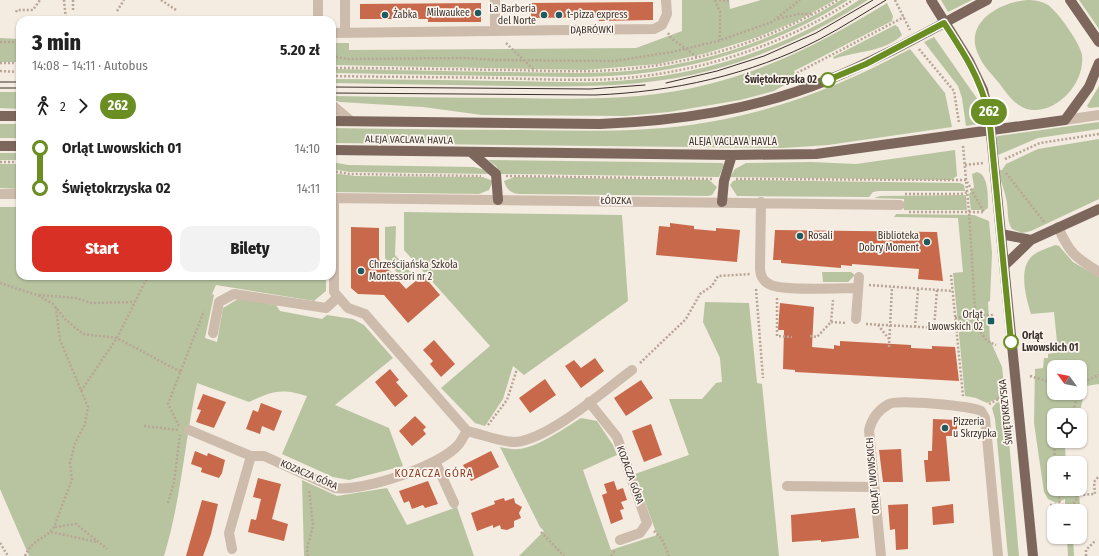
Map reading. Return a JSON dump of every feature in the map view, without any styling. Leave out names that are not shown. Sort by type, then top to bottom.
[{"type":"main road","name":"ŚWIĘTOKRZYSKA","points":[[932,0],[944,23],[969,61],[983,90],[997,162],[1001,234],[1033,556]]},
{"type":"main road","name":"ALEJA VACLAVA HAVLA","points":[[336,121],[600,124],[680,119],[757,104],[794,93],[866,64],[987,0]]},
{"type":"main road","points":[[1070,0],[1099,42]]},
{"type":"main road","points":[[1065,120],[1088,88],[1099,63]]},
{"type":"main road","points":[[0,116],[16,116]]},
{"type":"main road","name":"ALEJA VACLAVA HAVLA","points":[[336,150],[472,153],[732,155],[816,154],[1065,120]]},
{"type":"main road","points":[[0,146],[16,146]]},
{"type":"main road","points":[[472,153],[489,167],[497,177],[498,200]]},
{"type":"main road","points":[[722,202],[724,181],[732,155]]},
{"type":"main road","points":[[1004,266],[1031,240],[1099,209]]},
{"type":"main road","points":[[1001,234],[1031,240]]},
{"type":"street","points":[[318,0],[318,16]]},
{"type":"street","points":[[345,0],[345,33]]},
{"type":"street","points":[[495,0],[495,31]]},
{"type":"street","points":[[662,25],[667,14],[666,0]]},
{"type":"street","name":"DĄBRÓWKI","points":[[336,33],[654,29],[662,25]]},
{"type":"street","points":[[336,109],[351,121]]},
{"type":"street","points":[[1065,120],[1099,115]]},
{"type":"street","points":[[0,194],[16,194]]},
{"type":"street","name":"ŁÓDZKA","points":[[336,198],[761,202],[898,205]]},
{"type":"street","points":[[761,202],[760,268],[762,277],[766,283],[782,288],[859,283],[856,322]]},
{"type":"street","points":[[1058,228],[1067,249],[1074,257],[1099,272]]},
{"type":"street","points":[[334,280],[334,292],[338,297],[348,308],[364,314],[467,431],[514,442],[529,438],[552,427],[632,370]]},
{"type":"street","points":[[213,333],[219,302],[234,294],[326,308],[338,297]]},
{"type":"street","name":"KOZACZA GÓRA","points":[[589,402],[617,437],[647,523]]},
{"type":"street","name":"ORLĄT LWOWSKICH","points":[[881,556],[869,430],[871,421],[878,412],[890,403],[985,407]]},
{"type":"street","points":[[985,407],[998,556]]},
{"type":"street","name":"KOZACZA GÓRA","points":[[185,430],[251,456],[264,456],[335,488],[353,488],[405,475],[435,461],[459,445],[467,431]]},
{"type":"street","points":[[232,549],[228,533],[251,456]]},
{"type":"street","points":[[435,461],[454,503]]},
{"type":"street","points":[[786,486],[874,487]]},
{"type":"street","points":[[620,540],[640,533],[647,523]]},
{"type":"path","points":[[16,12],[17,10],[33,10],[40,0]]},
{"type":"path","points":[[64,0],[66,16]]},
{"type":"path","points":[[72,0],[73,11]]},
{"type":"path","points":[[117,11],[124,0]]},
{"type":"path","points":[[161,0],[176,10]]},
{"type":"path","points":[[715,0],[720,12],[720,40]]},
{"type":"path","points":[[719,0],[726,2],[730,0]]},
{"type":"path","points":[[775,20],[800,0]]},
{"type":"path","points":[[336,68],[612,70],[658,66],[698,58],[758,39],[813,14],[838,0]]},
{"type":"path","points":[[336,76],[591,80],[647,75],[703,65],[757,48],[812,24],[853,0]]},
{"type":"path","points":[[895,0],[918,48],[954,90],[968,192],[976,326],[987,341],[996,345]]},
{"type":"path","points":[[336,57],[347,59],[466,58],[614,61],[686,49],[720,40],[775,20],[798,14],[813,14]]},
{"type":"path","points":[[798,73],[904,17]]},
{"type":"path","points":[[662,25],[670,38],[698,58]]},
{"type":"path","points":[[495,31],[534,70]]},
{"type":"path","points":[[0,42],[16,42]]},
{"type":"path","points":[[0,63],[16,63]]},
{"type":"path","points":[[0,71],[16,72]]},
{"type":"path","points":[[965,165],[997,162],[1040,143],[1099,134]]},
{"type":"path","points":[[0,162],[16,162]]},
{"type":"path","points":[[997,162],[1047,224]]},
{"type":"path","points":[[336,172],[350,174],[497,177],[514,175],[710,178],[724,181],[736,179],[966,180]]},
{"type":"path","points":[[898,205],[895,212],[984,212],[966,180]]},
{"type":"path","points":[[898,194],[961,194],[968,192]]},
{"type":"path","points":[[754,268],[754,274]]},
{"type":"path","points":[[632,370],[686,319],[700,294],[712,286],[718,276],[750,274]]},
{"type":"path","points":[[951,274],[963,391]]},
{"type":"path","points":[[82,391],[117,338],[146,280]]},
{"type":"path","points":[[0,283],[37,295],[76,298],[91,303],[135,302]]},
{"type":"path","points":[[859,283],[952,291]]},
{"type":"path","points":[[756,287],[763,378]]},
{"type":"path","points":[[889,347],[892,287]]},
{"type":"path","points":[[915,327],[918,289]]},
{"type":"path","points":[[934,328],[937,290]]},
{"type":"path","points":[[37,295],[56,308],[65,319],[83,334],[117,338],[181,372]]},
{"type":"path","points":[[777,298],[777,336],[792,337]]},
{"type":"path","points":[[168,504],[185,430],[168,404],[206,307]]},
{"type":"path","points":[[25,556],[34,542],[51,532],[54,527],[72,479],[70,463],[76,444],[86,424],[88,407],[82,391],[71,370],[60,340],[56,308]]},
{"type":"path","points":[[955,318],[993,315]]},
{"type":"path","points":[[810,336],[817,337],[832,322],[856,322],[890,326],[956,329]]},
{"type":"path","points":[[878,325],[889,339]]},
{"type":"path","points":[[483,434],[507,400],[517,369]]},
{"type":"path","points":[[1087,381],[1099,375]]},
{"type":"path","points":[[1030,376],[1047,381]]},
{"type":"path","points":[[998,400],[1007,386]]},
{"type":"path","points":[[956,398],[963,398]]},
{"type":"path","points":[[985,407],[998,400],[1008,398]]},
{"type":"path","points":[[144,426],[185,430]]},
{"type":"path","points":[[308,556],[307,549],[313,526],[309,476]]},
{"type":"path","points":[[1072,504],[1076,501],[1076,496],[1095,494],[1094,482],[1099,476]]},
{"type":"path","points":[[647,523],[662,539],[669,556]]},
{"type":"path","points":[[54,527],[76,524],[107,550]]},
{"type":"path","points":[[51,532],[99,542]]},
{"type":"path","points":[[541,532],[564,556]]},
{"type":"path","points":[[1086,556],[1086,550],[1096,540]]},
{"type":"path","points":[[0,544],[8,556]]},
{"type":"green space","points":[[682,0],[729,0],[730,9],[761,0],[835,0],[797,21],[758,37],[707,53],[658,64],[585,70],[336,65],[336,43],[349,43],[349,50],[636,48],[682,31]]},
{"type":"green space","points":[[841,0],[848,0],[821,16],[764,43],[704,62],[642,73],[611,76],[568,77],[336,73],[336,69],[572,73],[615,72],[645,69],[674,65],[732,50],[761,40],[815,15]]},
{"type":"green space","points":[[859,0],[868,0],[812,32],[753,57],[712,70],[662,80],[586,86],[336,83],[336,79],[574,82],[633,80],[668,75],[735,59],[767,48],[799,34]]},
{"type":"green space","points":[[941,0],[972,0],[948,12]]},
{"type":"green space","points":[[1027,0],[1043,3],[1052,9],[1063,21],[1073,36],[1082,55],[1080,74],[1070,92],[1054,105],[1036,110],[1024,108],[1010,97],[983,63],[975,44],[976,34],[980,24],[986,16],[1006,5]]},
{"type":"green space","points":[[1079,0],[1099,0],[1099,29]]},
{"type":"green space","points":[[887,3],[893,16],[892,21],[794,71],[797,78],[774,91],[740,100],[669,112],[625,116],[482,115],[423,107],[336,100],[336,96],[611,98],[660,94],[709,84],[756,70],[801,51]]},
{"type":"green space","points":[[895,25],[898,27],[902,35],[895,41],[879,48],[834,59],[833,57]]},
{"type":"green space","points":[[934,37],[978,100],[985,123],[966,126],[962,98],[958,86],[924,42]]},
{"type":"green space","points":[[0,38],[16,39],[16,62],[0,62]]},
{"type":"green space","points":[[910,49],[945,93],[952,127],[828,145],[783,148],[336,143],[336,128],[569,131],[639,130],[686,126],[736,117],[788,103],[838,84]]},
{"type":"green space","points":[[1099,86],[1099,107],[1089,108],[1087,106]]},
{"type":"green space","points":[[0,92],[16,92],[16,109],[0,108]]},
{"type":"green space","points":[[1099,122],[1099,129],[1038,138],[998,155],[996,138],[998,136]]},
{"type":"green space","points":[[0,124],[16,124],[16,138],[0,138]]},
{"type":"green space","points":[[1099,139],[1099,199],[1031,231],[1022,233],[1012,229],[1009,222],[1007,202],[999,170],[1002,170],[1006,164],[1038,149]]},
{"type":"green space","points":[[955,150],[957,176],[951,180],[730,177],[735,169],[746,163],[811,162],[856,164]]},
{"type":"green space","points":[[0,153],[16,153],[16,160],[0,160]]},
{"type":"green space","points":[[488,160],[722,163],[724,165],[719,177],[501,174],[496,166]]},
{"type":"green space","points":[[336,163],[348,165],[474,167],[485,170],[490,174],[349,172],[336,170]]},
{"type":"green space","points":[[0,164],[16,164],[16,189],[0,188]]},
{"type":"green space","points":[[977,172],[984,177],[986,182],[988,208],[985,210],[971,210],[969,194],[974,187],[972,174]]},
{"type":"green space","points":[[336,174],[355,176],[483,177],[493,181],[489,190],[479,194],[336,192]]},
{"type":"green space","points":[[514,177],[709,180],[717,187],[712,195],[707,196],[519,194],[509,190],[504,181]]},
{"type":"green space","points":[[733,181],[960,183],[964,185],[965,191],[878,191],[873,192],[869,197],[737,196],[730,185]]},
{"type":"green space","points":[[966,195],[967,210],[904,210],[904,199],[874,198],[880,196]]},
{"type":"green space","points":[[0,207],[16,207],[16,280],[326,280],[326,291],[314,301],[216,285],[212,294],[214,295],[205,338],[217,342],[223,308],[238,299],[276,305],[280,311],[322,319],[327,315],[353,319],[364,325],[393,358],[335,405],[389,428],[403,466],[349,480],[333,477],[282,454],[307,396],[283,391],[264,395],[249,402],[197,383],[175,513],[164,556],[29,556],[0,489]]},
{"type":"green space","points":[[404,212],[622,215],[628,301],[524,375],[513,366],[503,399],[485,426],[475,423],[441,388],[490,346],[404,250]]},
{"type":"green space","points":[[896,214],[974,215],[989,221],[992,253],[990,301],[988,302],[990,340],[1002,367],[1005,396],[987,403],[976,398],[965,396],[953,273],[963,272],[958,218],[894,217]]},
{"type":"green space","points":[[396,226],[395,255],[413,275],[405,282],[385,258],[385,227]]},
{"type":"green space","points":[[1055,245],[1059,246],[1073,262],[1099,277],[1099,384],[1087,386],[1087,360],[1047,360],[1047,400],[1083,400],[1081,408],[1047,408],[1047,448],[1065,448],[1066,456],[1047,456],[1047,496],[1079,496],[1080,504],[1065,504],[1065,499],[1056,503],[1048,499],[1044,492],[1034,423],[1035,369],[1043,368],[1044,358],[1048,358],[1048,354],[1058,352],[1054,312],[1031,314],[1024,284],[1025,268],[1032,256]]},
{"type":"green space","points":[[822,272],[851,272],[855,275],[848,282],[823,282]]},
{"type":"green space","points":[[705,302],[749,303],[757,383],[762,384],[779,556],[519,556],[544,531],[540,527],[500,447],[510,449],[526,448],[551,436],[581,418],[597,421],[613,445],[617,455],[583,470],[611,550],[657,535],[635,474],[689,455],[669,399],[702,399],[716,383],[722,382],[720,358],[703,322]]},
{"type":"green space","points":[[1002,401],[1006,406],[1019,556],[1008,556],[995,419],[992,408],[996,403]]},
{"type":"green space","points":[[302,480],[337,496],[387,488],[407,525],[457,507],[474,556],[304,556]]},
{"type":"green space","points":[[1067,544],[1073,544],[1074,556],[1068,556]]},
{"type":"building","points":[[653,2],[653,20],[599,21],[598,17],[531,18],[531,3]]},
{"type":"building","points":[[481,3],[481,22],[428,22],[428,19],[360,19],[360,4]]},
{"type":"building","points":[[670,223],[694,226],[694,229],[716,231],[716,228],[740,230],[737,262],[656,255],[659,226],[670,227]]},
{"type":"building","points":[[351,227],[379,228],[379,259],[406,289],[423,275],[440,295],[408,323],[384,295],[358,294],[351,288]]},
{"type":"building","points":[[775,230],[937,232],[943,281],[918,279],[919,269],[852,264],[852,266],[841,265],[841,268],[781,263],[781,260],[773,260]]},
{"type":"building","points":[[780,303],[814,307],[812,347],[834,349],[834,345],[840,346],[840,341],[911,345],[911,348],[932,349],[932,346],[955,347],[959,381],[795,372],[795,370],[783,369],[784,330],[778,330]]},
{"type":"building","points":[[434,340],[455,364],[441,377],[430,364],[433,361],[423,350]]},
{"type":"building","points":[[595,358],[604,371],[581,388],[565,366],[574,360],[581,368]]},
{"type":"building","points":[[390,369],[399,380],[396,382],[408,396],[395,407],[375,382]]},
{"type":"building","points":[[545,379],[556,395],[530,413],[519,398]]},
{"type":"building","points":[[641,380],[653,398],[626,416],[614,398]]},
{"type":"building","points":[[203,394],[226,402],[214,428],[196,422],[201,410],[197,409]]},
{"type":"building","points":[[261,403],[282,411],[274,431],[262,426],[260,434],[246,429],[253,410],[258,412]]},
{"type":"building","points":[[415,416],[426,427],[423,430],[426,434],[412,446],[399,431]]},
{"type":"building","points":[[933,419],[957,420],[957,436],[946,436],[950,481],[926,482],[924,460],[928,460],[928,451],[932,451]]},
{"type":"building","points":[[651,424],[662,455],[644,462],[632,431]]},
{"type":"building","points":[[901,449],[903,482],[883,482],[879,450]]},
{"type":"building","points":[[195,451],[207,456],[208,453],[225,460],[222,473],[219,478],[201,472],[202,468],[191,464]]},
{"type":"building","points":[[491,451],[499,467],[471,481],[463,465]]},
{"type":"building","points":[[258,478],[281,484],[272,519],[288,524],[284,541],[248,532],[251,519],[256,520],[261,499],[253,497]]},
{"type":"building","points":[[428,481],[438,504],[425,508],[423,505],[412,509],[409,501],[404,503],[399,491]]},
{"type":"building","points":[[614,481],[617,490],[623,488],[627,500],[621,502],[624,509],[620,510],[623,519],[611,524],[602,495],[607,493],[604,484]]},
{"type":"building","points":[[504,498],[505,501],[514,498],[515,503],[522,507],[519,513],[521,518],[514,521],[514,527],[507,530],[501,529],[500,525],[493,528],[493,525],[477,531],[471,513],[495,504],[494,501]]},
{"type":"building","points":[[202,500],[218,504],[211,534],[203,556],[186,556]]},
{"type":"building","points":[[908,504],[908,549],[896,550],[895,529],[890,530],[888,505]]},
{"type":"building","points":[[953,504],[954,523],[933,525],[932,507]]},
{"type":"building","points":[[855,508],[859,538],[821,542],[821,540],[792,542],[791,515]]},
{"type":"tram line","points":[[666,83],[717,71],[764,56],[816,33],[873,0]]},
{"type":"tram line","points":[[336,93],[595,95],[653,90],[710,79],[767,63],[820,39],[886,0]]},
{"type":"tram line","points":[[0,82],[16,82]]},
{"type":"tram line","points":[[336,87],[590,89],[645,85]]},
{"type":"tram line","points":[[0,88],[16,88]]},
{"type":"bus line","name":"262","points":[[828,80],[866,64],[944,23],[969,61],[983,90],[989,114],[1011,342]]},
{"type":"place","name":"Milwaukee","points":[[478,13]]},
{"type":"place","name":"Żabka","points":[[385,15]]},
{"type":"place","name":"La Barberia del Norte","points":[[544,15]]},
{"type":"place","name":"t-pizza express","points":[[559,15]]},
{"type":"place","name":"Świętokrzyska 02","points":[[828,80]]},
{"type":"place","name":"Rosali","points":[[800,236]]},
{"type":"place","name":"Biblioteka Dobry Moment","points":[[927,242]]},
{"type":"place","name":"Chrześcijańska Szkoła Montessori nr 2","points":[[361,271]]},
{"type":"place","name":"Orląt Lwowskich 02","points":[[991,321]]},
{"type":"place","name":"Orląt Lwowskich 01","points":[[1011,342]]},
{"type":"place","name":"Pizzeria u Skrzypka","points":[[945,428]]},
{"type":"district","name":"KOZACZA GÓRA","points":[[434,473]]}]
